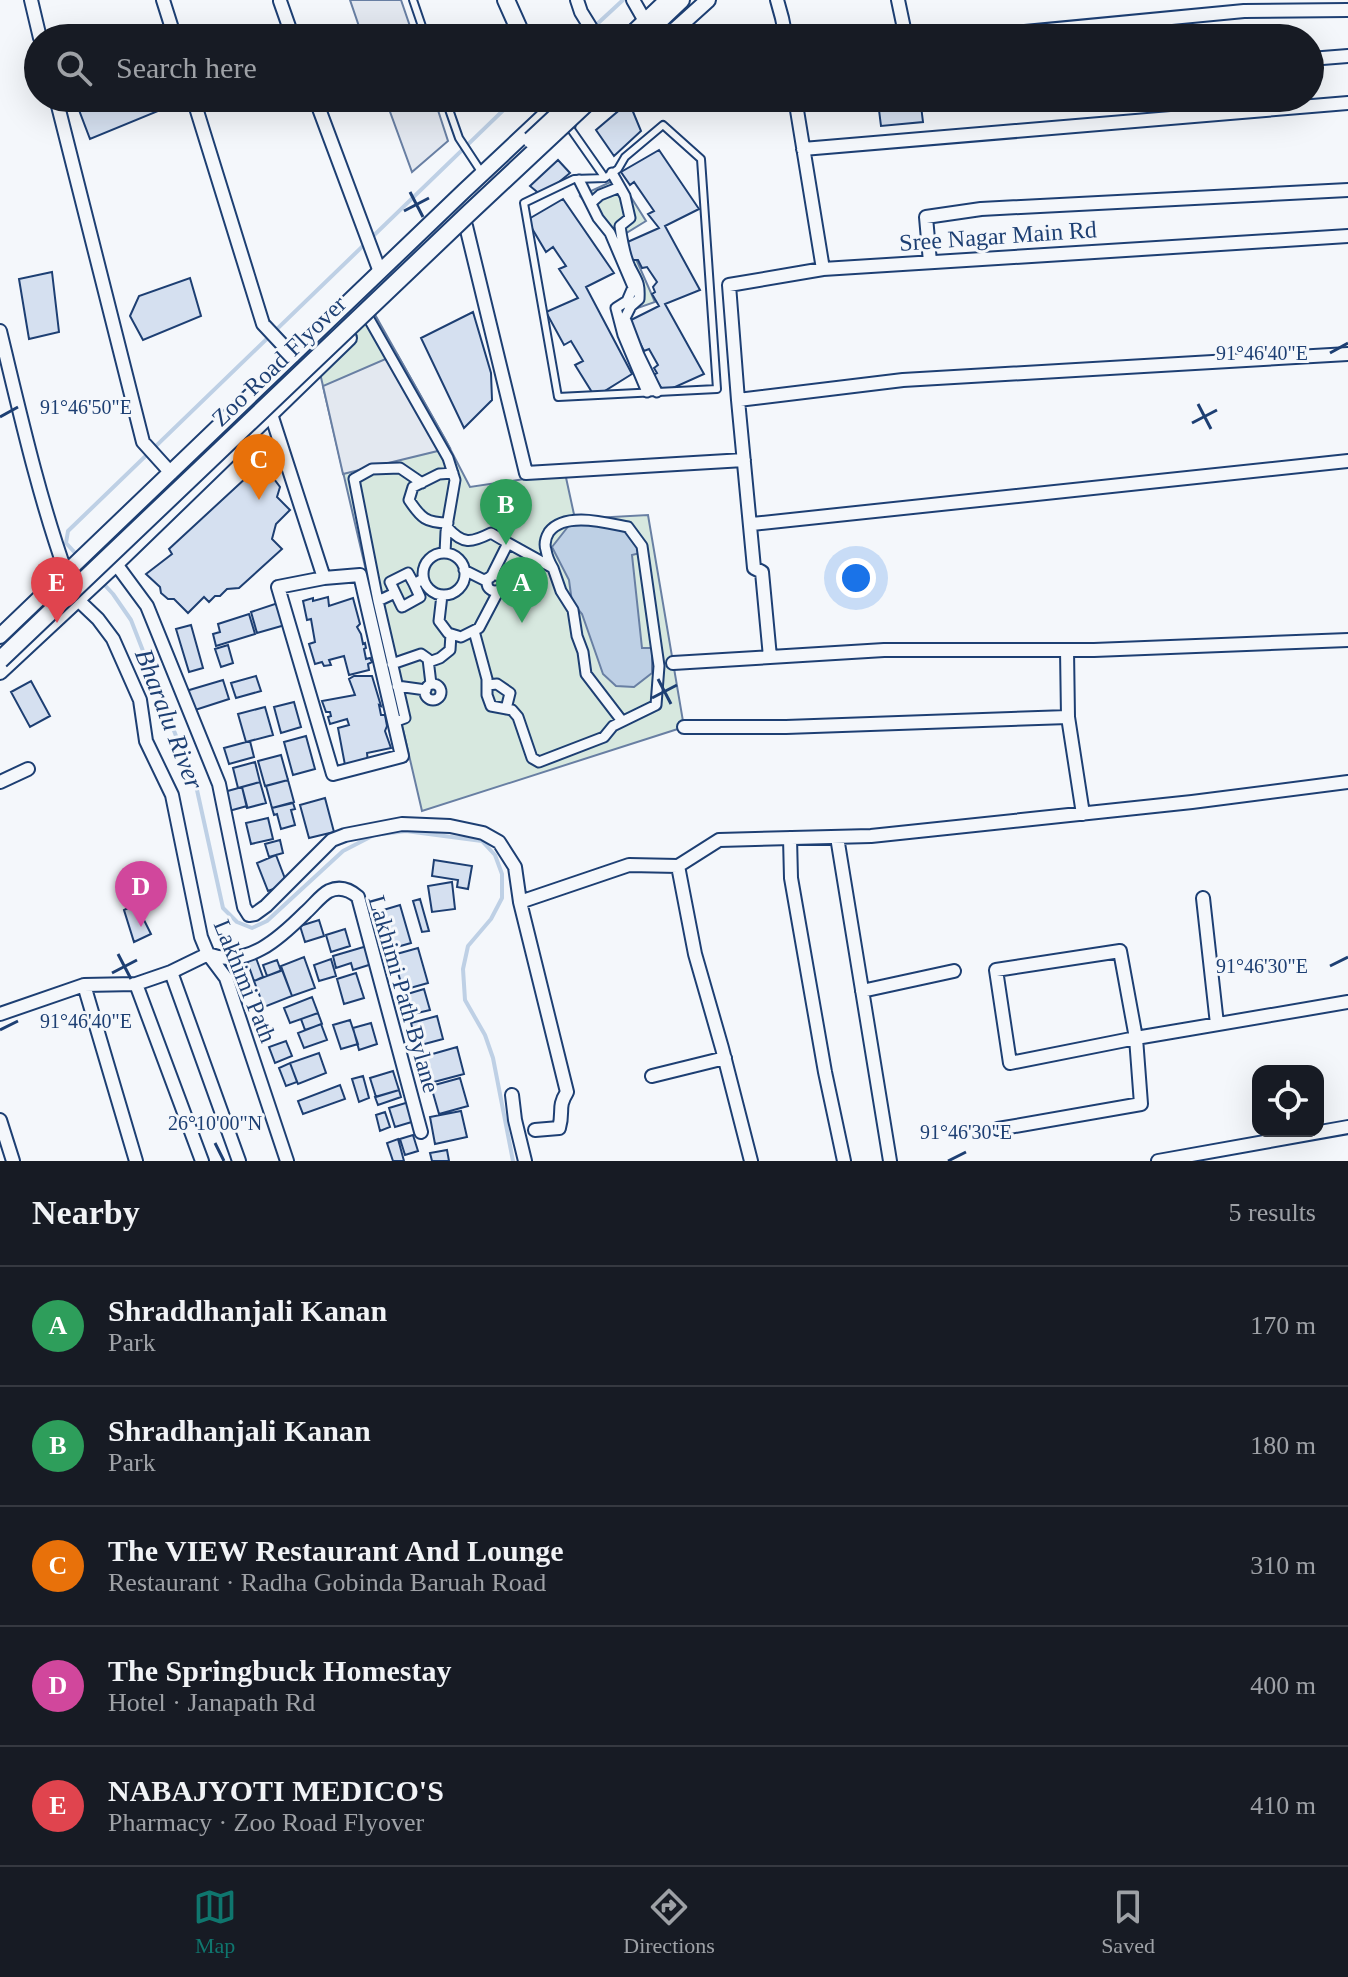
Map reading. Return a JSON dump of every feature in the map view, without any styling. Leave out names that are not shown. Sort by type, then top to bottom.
[{"type":"main road","points":[[506,0],[517,24]]},
{"type":"main road","points":[[651,24],[681,0]]},
{"type":"main road","points":[[670,24],[695,0]]},
{"type":"main road","points":[[561,112],[570,128]]},
{"type":"main road","name":"Zoo Road Flyover","points":[[0,636],[561,112]]},
{"type":"main road","name":"Zoo Road Flyover","points":[[0,660],[577,112]]},
{"type":"street","points":[[31,0],[37,24]]},
{"type":"street","points":[[163,0],[171,24]]},
{"type":"street","points":[[577,0],[588,24]]},
{"type":"street","points":[[633,0],[641,24]]},
{"type":"street","points":[[648,24],[667,0]]},
{"type":"street","points":[[682,24],[708,0]]},
{"type":"street","points":[[777,0],[783,24]]},
{"type":"street","points":[[898,0],[903,24]]},
{"type":"street","points":[[280,1],[288,24]]},
{"type":"street","points":[[1109,24],[1244,11],[1348,10]]},
{"type":"street","points":[[1324,58],[1348,56]]},
{"type":"street","points":[[1324,105],[1348,103]]},
{"type":"street","points":[[60,112],[143,442],[171,473]]},
{"type":"street","points":[[197,112],[263,324],[293,356]]},
{"type":"street","points":[[320,112],[380,272]]},
{"type":"street","points":[[0,636],[544,112]]},
{"type":"street","points":[[0,672],[587,112]]},
{"type":"street","points":[[797,112],[823,269]]},
{"type":"street","points":[[803,149],[1241,112]]},
{"type":"street","points":[[608,175],[625,196],[630,218],[620,226],[630,266],[640,282],[639,299],[625,318],[652,392]]},
{"type":"street","points":[[579,180],[598,218],[610,233],[633,287],[627,301],[616,308],[623,335],[652,392]]},
{"type":"street","points":[[591,203],[600,195],[620,187]]},
{"type":"street","points":[[930,262],[926,217],[981,209],[1348,190]]},
{"type":"street","points":[[466,226],[526,473],[744,460]]},
{"type":"street","name":"Sree Nagar Main Rd","points":[[738,400],[729,285],[823,269],[1348,236]]},
{"type":"street","points":[[369,319],[448,458],[453,473],[455,480],[445,553]]},
{"type":"street","points":[[0,331],[47,519],[68,570]]},
{"type":"street","points":[[770,657],[762,572],[754,568],[738,400],[903,380],[1348,354]]},
{"type":"street","points":[[271,414],[324,578]]},
{"type":"street","points":[[752,524],[1348,461]]},
{"type":"street","points":[[394,722],[405,718],[354,479],[372,469],[400,468],[422,483]]},
{"type":"street","points":[[448,525],[419,516],[409,500],[413,487],[439,474],[453,473]]},
{"type":"street","points":[[474,631],[491,706],[512,710],[518,717],[532,758],[539,762],[604,737],[613,726],[656,705],[659,666],[642,546],[628,527],[592,521],[560,523],[547,536],[545,548],[561,591],[573,610],[586,674],[622,721]]},
{"type":"street","points":[[448,525],[455,537],[466,542],[491,533],[553,568]]},
{"type":"street","points":[[488,581],[508,543]]},
{"type":"street","points":[[445,553],[432,556],[427,561],[418,582],[420,597],[402,607],[390,582],[408,573],[418,582],[433,592],[442,595],[459,589],[465,577],[464,570],[458,558],[445,553]]},
{"type":"street","points":[[114,566],[147,606],[219,784],[244,907],[249,915],[266,906],[332,840],[345,835],[402,824],[450,826],[483,833],[499,842],[515,867],[520,902],[567,1092],[560,1103],[562,1119],[559,1128],[535,1130]]},
{"type":"street","points":[[464,570],[488,581]]},
{"type":"street","points":[[360,575],[402,756],[333,774],[278,587],[324,578],[360,575]]},
{"type":"street","points":[[442,595],[439,621],[448,633],[461,637],[479,628],[503,584],[496,575],[488,581]]},
{"type":"street","points":[[378,601],[395,593]]},
{"type":"street","name":"Lakhimi Path","points":[[83,595],[113,639],[140,700],[146,741],[172,795],[201,937],[208,954],[226,978],[287,1161]]},
{"type":"street","points":[[429,662],[450,650],[451,634]]},
{"type":"street","points":[[673,663],[884,650],[1067,650],[1348,640]]},
{"type":"street","points":[[1067,650],[1068,717],[1083,814]]},
{"type":"street","points":[[392,664],[421,654],[429,662],[428,687],[397,686]]},
{"type":"street","points":[[487,685],[497,684],[510,693],[506,709]]},
{"type":"street","points":[[684,727],[786,727],[1068,717]]},
{"type":"street","points":[[0,782],[28,769]]},
{"type":"street","points":[[520,902],[629,865],[678,866],[719,840],[871,836],[1348,782]]},
{"type":"street","points":[[837,837],[890,1161]]},
{"type":"street","points":[[790,838],[791,878],[844,1161]]},
{"type":"street","points":[[678,866],[695,954],[751,1161]]},
{"type":"street","name":"Lakhimi Path Bylane","points":[[208,954],[227,959],[255,953],[288,930],[330,891],[344,889],[358,897],[421,1132]]},
{"type":"street","points":[[1203,898],[1217,1024]]},
{"type":"street","points":[[998,1129],[1141,1104],[1136,1038],[1120,951],[996,970],[1010,1063],[1136,1038],[1348,1002]]},
{"type":"street","points":[[0,996],[4,1012],[84,985],[136,984],[208,954]]},
{"type":"street","points":[[862,991],[954,971]]},
{"type":"street","points":[[171,972],[239,1161]]},
{"type":"street","points":[[136,984],[202,1161]]},
{"type":"street","points":[[84,985],[136,1161]]},
{"type":"street","points":[[652,1076],[725,1058]]},
{"type":"street","points":[[512,1095],[525,1161]]},
{"type":"street","points":[[0,1120],[13,1161]]},
{"type":"street","points":[[1158,1161],[1348,1127]]},
{"type":"lane","points":[[413,0],[421,24]]},
{"type":"lane","points":[[450,112],[460,140],[482,173]]},
{"type":"lane","points":[[663,125],[701,159],[717,389],[558,397],[524,203],[574,179],[608,175],[663,125]]},
{"type":"lane","points":[[570,128],[608,175]]},
{"type":"shaded area","points":[[350,0],[401,0],[409,24],[358,24]]},
{"type":"shaded area","points":[[390,112],[439,112],[448,141],[412,172]]},
{"type":"shaded area","points":[[619,178],[646,221],[625,234],[655,302],[623,313],[630,333],[616,308],[633,287],[610,233],[580,196]]},
{"type":"shaded area","points":[[369,304],[470,487],[565,473],[575,519],[648,515],[684,727],[422,811],[316,356]]},
{"type":"shaded area","points":[[397,354],[450,448],[343,474],[323,386]]},
{"type":"water","points":[[574,519],[625,531],[644,552],[632,555],[642,648],[652,648],[652,673],[634,687],[616,686],[603,674],[582,614],[572,602],[569,580],[552,547]]},
{"type":"building","points":[[80,112],[156,112],[90,139]]},
{"type":"building","points":[[617,112],[633,112],[641,131],[614,156],[596,130]]},
{"type":"building","points":[[879,112],[922,112],[923,122],[881,126]]},
{"type":"building","points":[[659,150],[699,209],[665,226],[700,290],[665,304],[704,374],[664,392],[653,375],[657,373],[654,368],[658,365],[649,349],[644,351],[640,343],[636,343],[625,323],[659,306],[652,294],[657,282],[647,267],[642,268],[638,260],[633,260],[623,244],[659,228],[648,214],[654,211],[634,182],[630,185],[621,172]]},
{"type":"building","points":[[558,160],[570,173],[542,196],[530,186]]},
{"type":"building","points":[[563,199],[614,273],[586,287],[632,374],[595,397],[575,365],[583,361],[571,341],[564,345],[546,312],[578,298],[559,269],[566,266],[553,247],[546,252],[527,220]]},
{"type":"building","points":[[52,272],[59,332],[29,339],[19,279]]},
{"type":"building","points":[[190,278],[201,316],[143,340],[130,316],[139,296]]},
{"type":"building","points":[[473,312],[491,373],[492,400],[464,428],[421,338]]},
{"type":"building","points":[[262,463],[280,487],[277,497],[290,510],[276,524],[272,539],[282,549],[239,588],[227,589],[209,602],[204,597],[188,613],[174,599],[168,599],[161,593],[160,587],[146,574],[172,554],[169,549]]},
{"type":"building","points":[[328,597],[329,606],[353,598],[366,659],[370,658],[372,662],[368,664],[369,670],[349,675],[344,656],[329,660],[331,665],[324,666],[322,662],[315,664],[309,644],[315,642],[311,619],[307,620],[303,601]]},
{"type":"building","points":[[278,603],[285,625],[257,633],[251,612]]},
{"type":"building","points":[[249,614],[255,634],[216,646],[213,634],[220,632],[218,624]]},
{"type":"building","points":[[191,625],[203,668],[189,672],[176,629]]},
{"type":"building","points":[[228,645],[233,663],[221,667],[215,649]]},
{"type":"building","points":[[256,676],[261,691],[236,698],[231,683]]},
{"type":"building","points":[[372,676],[381,715],[385,715],[385,731],[391,748],[367,753],[368,762],[345,765],[338,728],[349,725],[347,719],[330,724],[330,712],[326,712],[322,701],[355,695],[349,679]]},
{"type":"building","points":[[223,680],[229,699],[192,711],[186,691]]},
{"type":"building","points":[[31,681],[50,716],[30,727],[11,692]]},
{"type":"building","points":[[294,702],[301,727],[281,733],[274,707]]},
{"type":"building","points":[[265,707],[273,735],[246,742],[238,714]]},
{"type":"building","points":[[306,736],[315,769],[293,775],[284,742]]},
{"type":"building","points":[[250,741],[254,757],[229,764],[224,748]]},
{"type":"building","points":[[281,755],[288,780],[265,786],[258,761]]},
{"type":"building","points":[[255,762],[260,782],[238,788],[233,768]]},
{"type":"building","points":[[288,780],[294,802],[272,808],[266,786]]},
{"type":"building","points":[[260,782],[266,803],[247,808],[242,787]]},
{"type":"building","points":[[242,787],[247,806],[229,811],[224,792]]},
{"type":"building","points":[[325,798],[334,832],[309,838],[300,805]]},
{"type":"building","points":[[293,803],[295,809],[291,810],[295,825],[281,829],[272,808]]},
{"type":"building","points":[[268,818],[273,839],[251,844],[246,823]]},
{"type":"building","points":[[280,840],[283,853],[269,857],[265,844]]},
{"type":"building","points":[[276,855],[287,884],[268,891],[257,863]]},
{"type":"building","points":[[434,860],[472,866],[468,889],[457,887],[458,880],[432,876]]},
{"type":"building","points":[[452,882],[455,909],[432,912],[428,886]]},
{"type":"building","points":[[420,899],[429,931],[422,932],[413,901]]},
{"type":"building","points":[[136,904],[151,934],[134,942],[124,910]]},
{"type":"building","points":[[400,905],[411,943],[390,949],[380,911]]},
{"type":"building","points":[[319,920],[324,936],[305,942],[300,926]]},
{"type":"building","points":[[345,929],[350,946],[331,952],[326,935]]},
{"type":"building","points":[[367,946],[372,964],[353,970],[351,963],[336,968],[333,956]]},
{"type":"building","points":[[418,948],[428,983],[403,990],[393,955]]},
{"type":"building","points":[[304,957],[315,988],[292,996],[281,966]]},
{"type":"building","points":[[256,958],[263,977],[254,981],[247,961]]},
{"type":"building","points":[[331,959],[336,976],[319,981],[314,965]]},
{"type":"building","points":[[277,960],[281,971],[267,976],[263,965]]},
{"type":"building","points":[[282,970],[292,996],[264,1007],[254,981]]},
{"type":"building","points":[[356,973],[364,998],[344,1004],[337,979]]},
{"type":"building","points":[[424,989],[430,1010],[409,1015],[404,995]]},
{"type":"building","points":[[312,997],[318,1013],[290,1023],[284,1008]]},
{"type":"building","points":[[318,1013],[322,1024],[305,1030],[301,1019]]},
{"type":"building","points":[[437,1016],[443,1039],[417,1046],[411,1023]]},
{"type":"building","points":[[350,1020],[358,1044],[341,1049],[333,1025]]},
{"type":"building","points":[[371,1023],[377,1044],[359,1050],[353,1028]]},
{"type":"building","points":[[321,1024],[327,1040],[304,1048],[298,1033]]},
{"type":"building","points":[[286,1041],[292,1056],[275,1063],[269,1047]]},
{"type":"building","points":[[457,1047],[464,1074],[430,1083],[422,1057]]},
{"type":"building","points":[[319,1053],[326,1073],[298,1084],[290,1063]]},
{"type":"building","points":[[290,1063],[297,1082],[286,1086],[279,1068]]},
{"type":"building","points":[[393,1071],[399,1090],[376,1097],[370,1078]]},
{"type":"building","points":[[363,1076],[369,1098],[359,1102],[352,1079]]},
{"type":"building","points":[[460,1078],[468,1106],[439,1114],[431,1086]]},
{"type":"building","points":[[340,1085],[345,1099],[303,1114],[298,1101]]},
{"type":"building","points":[[399,1090],[401,1097],[378,1105],[375,1097]]},
{"type":"building","points":[[409,1102],[415,1121],[395,1127],[389,1108]]},
{"type":"building","points":[[461,1111],[467,1137],[435,1144],[430,1117]]},
{"type":"building","points":[[385,1112],[390,1127],[380,1131],[376,1115]]},
{"type":"building","points":[[413,1135],[418,1151],[405,1155],[400,1139]]},
{"type":"building","points":[[398,1139],[404,1161],[393,1161],[387,1143]]},
{"type":"building","points":[[447,1150],[449,1161],[432,1161],[430,1153]]},
{"type":"waterway","points":[[597,24],[623,0]]},
{"type":"waterway","name":"Bharalu River","points":[[90,569],[66,543],[68,531],[502,112]]},
{"type":"waterway","name":"Bharalu River","points":[[101,581],[131,620],[197,790],[223,908],[237,922],[252,928],[267,921],[343,851],[374,835],[406,831],[482,841],[495,855],[502,874],[502,898],[491,919],[468,946],[463,969],[465,1000],[485,1035],[493,1058],[513,1161]]},
{"type":"place","name":"The VIEW Restaurant And Lounge","points":[[259,500]]},
{"type":"place","name":"Shradhanjali Kanan","points":[[506,545]]},
{"type":"place","name":"NABAJYOTI MEDICO'S","points":[[57,623]]},
{"type":"place","name":"Shraddhanjali Kanan","points":[[522,623]]},
{"type":"place","name":"The Springbuck Homestay","points":[[141,927]]}]
